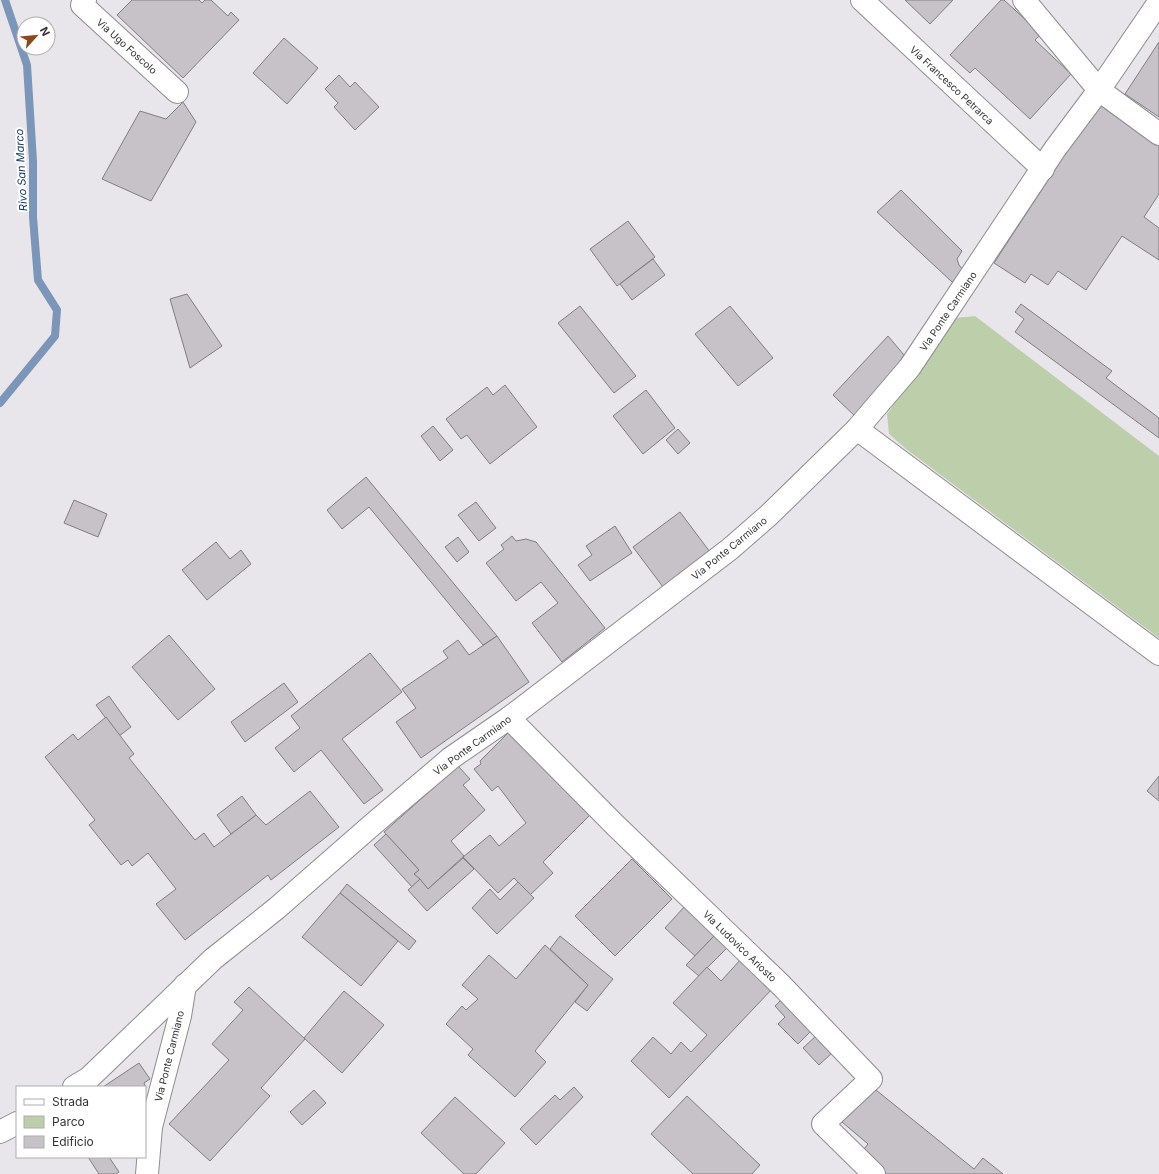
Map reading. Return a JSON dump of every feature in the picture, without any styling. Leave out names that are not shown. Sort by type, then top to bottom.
[{"type":"street","name":"Via Ugo Foscolo","points":[[85,0],[82,5],[177,92]]},
{"type":"street","name":"Via Francesco Petrarca","points":[[862,0],[1043,169]]},
{"type":"street","points":[[1024,0],[1099,90],[1159,134]]},
{"type":"street","name":"Via Ponte Carmiano","points":[[76,1086],[89,1078],[184,985],[213,959],[277,908],[451,758],[509,718],[730,549],[769,515],[857,429],[910,367],[1055,149],[1099,90],[1159,2]]},
{"type":"street","points":[[857,429],[1159,654]]},
{"type":"street","name":"Via Ludovico Ariosto","points":[[509,718],[615,825],[782,986],[871,1079],[822,1124],[874,1174]]},
{"type":"street","name":"Via Ponte Carmiano","points":[[147,1174],[151,1127],[180,1016],[184,985]]},
{"type":"street","points":[[0,1132],[16,1124]]},
{"type":"green space","points":[[975,316],[1159,456],[1159,638],[906,449],[889,434],[887,414],[955,318]]},
{"type":"building","points":[[132,0],[199,0],[202,3],[205,0],[211,0],[228,16],[231,12],[239,20],[183,78],[117,15]]},
{"type":"building","points":[[905,0],[953,0],[930,24]]},
{"type":"building","points":[[1001,0],[1004,0],[1041,34],[1035,40],[1071,74],[1030,119],[975,68],[970,73],[950,55]]},
{"type":"building","points":[[284,38],[318,68],[287,104],[253,73]]},
{"type":"building","points":[[1159,42],[1159,117],[1125,94]]},
{"type":"building","points":[[339,75],[350,87],[355,82],[379,107],[355,130],[334,107],[338,103],[325,89]]},
{"type":"building","points":[[183,102],[196,122],[151,201],[102,179],[140,111],[166,119]]},
{"type":"building","points":[[1099,102],[1159,141],[1159,194],[1144,217],[1159,228],[1159,260],[1122,236],[1086,290],[1058,271],[1048,285],[1031,274],[1025,283],[994,263]]},
{"type":"building","points":[[901,190],[962,251],[957,259],[959,265],[964,271],[952,282],[877,212]]},
{"type":"building","points":[[628,221],[655,257],[617,286],[590,249]]},
{"type":"building","points":[[653,259],[665,275],[632,300],[620,284]]},
{"type":"building","points":[[187,294],[222,346],[190,368],[170,299]]},
{"type":"building","points":[[1021,304],[1112,371],[1106,378],[1159,418],[1159,438],[1015,332],[1024,319],[1015,312]]},
{"type":"building","points":[[580,306],[636,376],[614,393],[558,323]]},
{"type":"building","points":[[730,306],[773,358],[738,386],[695,334]]},
{"type":"building","points":[[888,336],[904,355],[860,421],[833,395]]},
{"type":"building","points":[[505,385],[537,427],[490,464],[467,435],[461,439],[446,419],[487,387],[493,395]]},
{"type":"building","points":[[646,390],[675,428],[643,454],[613,416]]},
{"type":"building","points":[[433,426],[453,450],[440,461],[421,436]]},
{"type":"building","points":[[678,429],[690,443],[678,454],[666,440]]},
{"type":"building","points":[[366,477],[497,636],[483,645],[369,507],[342,529],[327,510]]},
{"type":"building","points":[[74,500],[107,514],[98,537],[64,523]]},
{"type":"building","points":[[476,502],[496,528],[479,541],[458,515]]},
{"type":"building","points":[[680,512],[710,552],[663,587],[633,547]]},
{"type":"building","points":[[615,526],[632,553],[590,581],[578,565],[592,555],[586,546]]},
{"type":"building","points":[[512,536],[516,541],[526,539],[536,542],[605,628],[562,662],[532,623],[558,603],[541,582],[516,601],[486,563],[504,549],[501,545]]},
{"type":"building","points":[[458,537],[469,552],[457,562],[445,547]]},
{"type":"building","points":[[216,542],[230,559],[241,550],[251,564],[207,600],[182,570]]},
{"type":"building","points":[[169,635],[215,689],[178,720],[132,667]]},
{"type":"building","points":[[497,636],[529,682],[421,758],[396,722],[416,708],[402,689],[448,658],[443,651],[458,640],[469,655]]},
{"type":"building","points":[[370,653],[402,692],[342,739],[383,790],[364,804],[321,750],[294,772],[275,748],[300,728],[291,716]]},
{"type":"building","points":[[284,683],[298,702],[245,742],[231,722]]},
{"type":"building","points":[[109,696],[131,727],[119,736],[96,705]]},
{"type":"building","points":[[106,717],[134,754],[129,758],[195,840],[204,833],[214,847],[256,815],[266,825],[310,791],[339,827],[271,880],[268,875],[185,940],[156,904],[176,889],[148,853],[132,866],[128,860],[121,865],[89,825],[95,820],[45,757],[73,734],[78,740]]},
{"type":"building","points":[[509,732],[590,815],[543,862],[553,873],[530,895],[514,878],[498,893],[463,857],[490,835],[499,846],[526,823],[498,786],[492,791],[474,769],[481,764],[480,761]]},
{"type":"building","points":[[458,766],[470,779],[463,785],[485,810],[451,841],[464,856],[428,889],[414,874],[419,870],[384,832]]},
{"type":"building","points":[[1159,776],[1159,801],[1147,791]]},
{"type":"building","points":[[242,796],[256,815],[231,834],[217,815]]},
{"type":"building","points":[[386,834],[419,870],[414,874],[420,879],[412,887],[374,845]]},
{"type":"building","points":[[463,858],[474,869],[427,911],[408,890],[420,879],[428,889]]},
{"type":"building","points":[[632,859],[672,899],[615,956],[575,916]]},
{"type":"building","points":[[518,882],[534,898],[497,934],[472,908],[490,889],[500,900]]},
{"type":"building","points":[[347,884],[416,941],[409,950],[340,893]]},
{"type":"building","points":[[340,893],[398,941],[361,986],[302,937]]},
{"type":"building","points":[[685,906],[715,935],[695,956],[665,928]]},
{"type":"building","points":[[715,935],[728,947],[699,976],[686,965]]},
{"type":"building","points":[[560,936],[613,979],[587,1011],[575,1002],[588,985],[550,949]]},
{"type":"building","points":[[545,945],[588,985],[535,1051],[546,1062],[515,1097],[468,1055],[473,1049],[446,1024],[462,1006],[466,1010],[478,999],[462,985],[489,955],[516,979]]},
{"type":"building","points":[[742,958],[773,988],[669,1098],[631,1061],[653,1037],[671,1054],[681,1042],[691,1052],[707,1035],[673,1003],[707,967],[721,981]]},
{"type":"building","points":[[249,987],[305,1039],[261,1088],[270,1096],[210,1161],[169,1124],[229,1060],[212,1044],[243,1010],[234,1002]]},
{"type":"building","points":[[344,991],[384,1025],[342,1073],[304,1038]]},
{"type":"building","points":[[783,998],[813,1029],[798,1044],[778,1024],[785,1017],[775,1006]]},
{"type":"building","points":[[817,1035],[833,1052],[819,1065],[803,1048]]},
{"type":"building","points":[[139,1063],[150,1079],[144,1083],[145,1086],[104,1086]]},
{"type":"building","points":[[871,1086],[974,1169],[983,1158],[1003,1174],[882,1174],[859,1155],[868,1144],[842,1122]]},
{"type":"building","points":[[574,1087],[583,1097],[536,1145],[520,1129],[555,1095],[560,1100]]},
{"type":"building","points":[[314,1090],[326,1103],[302,1125],[290,1112]]},
{"type":"building","points":[[687,1096],[760,1165],[752,1174],[693,1174],[651,1134]]},
{"type":"building","points":[[455,1097],[505,1143],[476,1174],[464,1174],[421,1133]]},
{"type":"building","points":[[89,1158],[110,1158],[119,1172],[116,1174],[99,1174]]},
{"type":"waterway","name":"Rivo San Marco","points":[[0,403],[55,336],[57,310],[38,280],[33,217],[33,161],[27,65],[5,0]]}]
